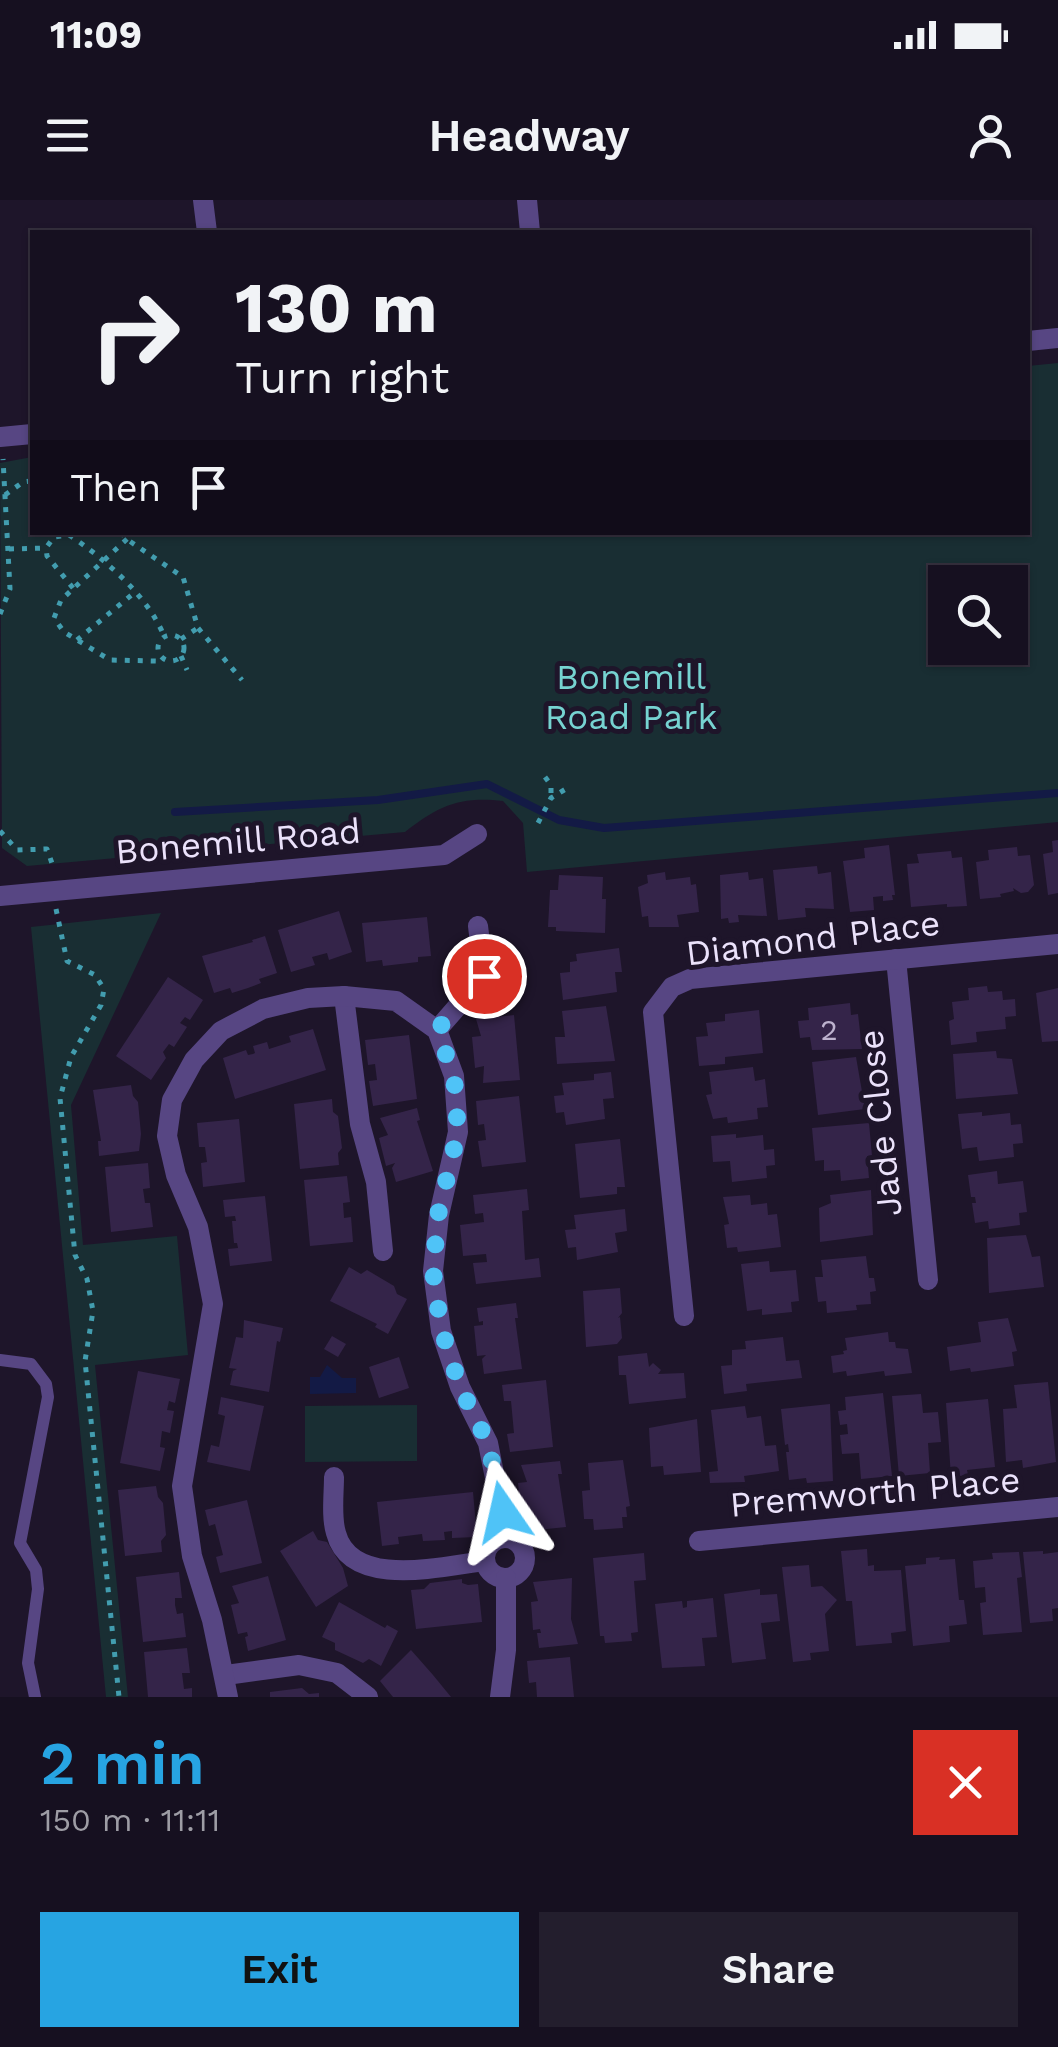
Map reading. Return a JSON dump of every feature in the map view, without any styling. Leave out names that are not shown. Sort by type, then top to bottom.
[{"type":"street","points":[[203,200],[206,230]]},
{"type":"street","points":[[527,200],[530,230]]},
{"type":"street","points":[[1030,340],[1058,338]]},
{"type":"street","points":[[2,447],[30,435]]},
{"type":"street","name":"Bonemill Road","points":[[0,896],[444,854],[477,834]]},
{"type":"street","points":[[437,1030],[484,976],[478,926]]},
{"type":"street","name":"Diamond Place","points":[[684,1316],[653,1012],[672,987],[690,979],[1058,944]]},
{"type":"street","name":"Jade Close","points":[[896,960],[928,1280]]},
{"type":"street","points":[[344,996],[360,1124],[376,1182],[383,1250]]},
{"type":"street","points":[[368,1697],[337,1673],[299,1664],[227,1686],[192,1556],[182,1486],[213,1304],[198,1227],[176,1175],[167,1136],[172,1100],[194,1060],[222,1031],[263,1008],[308,998],[344,996],[396,1001],[437,1030],[454,1076],[458,1132],[438,1215],[433,1271],[437,1301],[460,1387],[488,1443],[507,1538]]},
{"type":"street","points":[[334,1478],[336,1534],[352,1558],[386,1572],[485,1561]]},
{"type":"street","name":"Premworth Place","points":[[698,1541],[1058,1508]]},
{"type":"street","points":[[507,1538],[518,1544],[524,1555],[518,1573],[506,1578],[495,1576],[485,1561],[490,1544],[507,1538]]},
{"type":"street","points":[[500,1697],[506,1650],[506,1578]]},
{"type":"lane","points":[[0,1360],[31,1364],[46,1384],[48,1397],[20,1543],[36,1570],[38,1589],[28,1663],[35,1697]]},
{"type":"path","points":[[0,614],[10,589],[2,447]]},
{"type":"path","points":[[5,495],[30,481]]},
{"type":"path","points":[[73,588],[47,556],[46,548],[54,537],[69,535],[102,560],[134,592],[164,636]]},
{"type":"path","points":[[162,658],[158,646],[164,636],[171,634],[181,639],[184,650],[172,661],[110,660],[64,632],[54,618],[55,608],[125,536],[182,576],[198,628],[242,680]]},
{"type":"path","points":[[9,549],[46,548]]},
{"type":"path","points":[[77,640],[134,592]]},
{"type":"path","points":[[181,639],[198,628]]},
{"type":"path","points":[[181,656],[187,670]]},
{"type":"path","points":[[538,823],[550,798],[545,777]]},
{"type":"path","points":[[550,798],[569,788]]},
{"type":"path","points":[[0,831],[17,850],[48,849],[54,869],[62,954],[73,966],[95,975],[104,990],[101,1005],[71,1057],[60,1098],[75,1256],[92,1296],[92,1326],[85,1362],[119,1697]]},
{"type":"green space","name":"Bonemill Road Park","points":[[1058,363],[1058,822],[527,872],[523,823],[503,801],[488,800],[450,805],[405,832],[27,866],[2,848],[0,463],[30,457],[30,535],[1030,535],[1030,366]]},
{"type":"green space","points":[[161,913],[71,1105],[83,1245],[177,1236],[188,1355],[95,1365],[128,1697],[106,1697],[31,927]]},
{"type":"green space","points":[[417,1405],[417,1461],[305,1462],[305,1406]]},
{"type":"shaded area","points":[[327,1365],[342,1378],[356,1378],[356,1393],[310,1394],[310,1377],[320,1377]]},
{"type":"building","points":[[1058,840],[1058,893],[1048,895],[1043,854],[1053,852],[1052,841]]},
{"type":"building","points":[[889,845],[893,900],[873,897],[874,910],[850,912],[843,861],[865,858],[864,848]]},
{"type":"building","points":[[1017,847],[1018,856],[1030,855],[1034,885],[1028,892],[1013,888],[1001,897],[980,899],[976,862],[989,860],[988,850]]},
{"type":"building","points":[[951,851],[952,858],[962,857],[967,906],[911,907],[907,864],[919,863],[917,854]]},
{"type":"building","points":[[817,866],[818,874],[831,872],[834,909],[805,908],[806,917],[778,920],[773,870]]},
{"type":"building","points":[[665,872],[666,880],[690,877],[691,885],[696,884],[699,912],[677,915],[679,927],[649,927],[648,916],[642,917],[638,887],[648,883],[647,875]]},
{"type":"building","points":[[748,872],[749,880],[763,878],[767,916],[738,915],[739,922],[729,923],[728,918],[721,919],[720,875]]},
{"type":"building","points":[[559,875],[603,877],[605,933],[556,931],[556,927],[548,927],[550,890],[558,890]]},
{"type":"building","points":[[339,911],[352,952],[329,960],[327,953],[312,957],[315,965],[291,972],[278,930]]},
{"type":"building","points":[[427,917],[431,956],[418,957],[418,962],[383,966],[382,960],[366,962],[362,923]]},
{"type":"building","points":[[265,936],[277,973],[248,988],[214,993],[202,956]]},
{"type":"building","points":[[619,948],[622,972],[615,972],[617,992],[563,1000],[560,973],[570,972],[570,962],[577,961],[576,954]]},
{"type":"building","points":[[168,977],[203,1000],[190,1020],[185,1017],[180,1023],[187,1027],[174,1047],[169,1044],[163,1052],[166,1058],[151,1080],[116,1056]]},
{"type":"building","points":[[987,986],[988,992],[1002,991],[1003,1000],[1015,999],[1016,1016],[1005,1017],[1006,1029],[976,1032],[977,1042],[951,1045],[952,1002],[969,1000],[968,988]]},
{"type":"building","points":[[1058,988],[1058,1041],[1042,1042],[1036,993]]},
{"type":"building","points":[[850,1003],[851,1015],[858,1014],[862,1049],[812,1050],[810,1037],[800,1038],[798,1021],[809,1020],[808,1008]]},
{"type":"building","points":[[606,1006],[615,1061],[557,1064],[555,1037],[565,1037],[562,1011]]},
{"type":"building","points":[[759,1010],[763,1053],[725,1057],[725,1064],[699,1066],[696,1037],[708,1036],[706,1023],[725,1021],[725,1014]]},
{"type":"building","points":[[514,1015],[520,1080],[483,1083],[484,1066],[475,1068],[472,1037],[481,1036],[476,1019]]},
{"type":"building","points":[[313,1029],[326,1070],[235,1099],[223,1058],[246,1050],[248,1055],[253,1054],[253,1046],[267,1042],[269,1049],[291,1042],[289,1036]]},
{"type":"building","points":[[409,1035],[417,1099],[373,1106],[369,1081],[377,1080],[375,1064],[368,1065],[365,1040]]},
{"type":"building","points":[[996,1051],[997,1058],[1012,1059],[1018,1094],[956,1099],[953,1054]]},
{"type":"building","points":[[856,1057],[865,1109],[818,1115],[812,1062]]},
{"type":"building","points":[[753,1067],[755,1081],[765,1079],[768,1107],[757,1108],[758,1119],[728,1123],[727,1117],[713,1119],[706,1095],[712,1094],[709,1072]]},
{"type":"building","points":[[611,1072],[614,1098],[603,1099],[605,1119],[566,1125],[564,1112],[556,1113],[554,1096],[564,1095],[562,1083],[594,1080],[594,1074]]},
{"type":"building","points":[[131,1085],[138,1102],[139,1151],[99,1156],[101,1141],[93,1090]]},
{"type":"building","points":[[519,1096],[526,1162],[482,1167],[478,1141],[486,1140],[484,1124],[478,1125],[476,1101]]},
{"type":"building","points":[[332,1099],[342,1148],[338,1153],[339,1165],[300,1169],[294,1104]]},
{"type":"building","points":[[417,1108],[417,1121],[433,1171],[396,1182],[392,1168],[395,1163],[386,1166],[379,1138],[388,1135],[380,1118]]},
{"type":"building","points":[[982,1112],[982,1116],[1010,1113],[1011,1125],[1021,1124],[1023,1143],[1013,1144],[1014,1157],[979,1161],[977,1147],[962,1149],[958,1114]]},
{"type":"building","points":[[239,1119],[245,1182],[203,1187],[201,1163],[207,1162],[205,1147],[199,1147],[197,1123]]},
{"type":"building","points":[[869,1123],[869,1178],[841,1181],[840,1170],[824,1171],[824,1160],[815,1161],[812,1128]]},
{"type":"building","points":[[736,1134],[736,1138],[763,1135],[764,1150],[774,1149],[775,1165],[766,1166],[767,1178],[732,1182],[730,1161],[713,1162],[711,1136]]},
{"type":"building","points":[[620,1139],[625,1187],[617,1187],[617,1194],[580,1198],[575,1144]]},
{"type":"building","points":[[148,1163],[150,1188],[143,1189],[145,1203],[150,1203],[153,1227],[111,1232],[105,1167]]},
{"type":"building","points":[[997,1171],[998,1184],[1023,1181],[1027,1212],[1019,1213],[1020,1225],[989,1229],[988,1221],[975,1223],[972,1203],[976,1203],[975,1197],[971,1197],[968,1175]]},
{"type":"building","points":[[347,1176],[350,1202],[343,1203],[344,1218],[351,1217],[353,1242],[310,1246],[304,1180]]},
{"type":"building","points":[[527,1189],[529,1210],[522,1211],[525,1260],[539,1258],[541,1277],[476,1284],[473,1263],[487,1262],[486,1254],[463,1256],[460,1225],[484,1222],[483,1213],[475,1214],[473,1195]]},
{"type":"building","points":[[871,1190],[873,1235],[820,1242],[819,1208],[831,1203],[830,1195]]},
{"type":"building","points":[[750,1195],[751,1205],[767,1203],[768,1215],[777,1214],[781,1247],[738,1252],[737,1247],[727,1248],[724,1225],[729,1224],[723,1197]]},
{"type":"building","points":[[265,1196],[272,1261],[230,1266],[228,1249],[238,1248],[232,1221],[236,1221],[235,1216],[225,1217],[223,1200]]},
{"type":"building","points":[[625,1209],[627,1231],[615,1233],[618,1252],[577,1260],[576,1247],[568,1248],[565,1230],[576,1229],[574,1215]]},
{"type":"building","points":[[1026,1235],[1032,1257],[1040,1256],[1044,1287],[989,1293],[987,1238]]},
{"type":"building","points":[[866,1256],[869,1278],[874,1278],[876,1291],[870,1292],[871,1304],[856,1305],[857,1310],[827,1313],[826,1301],[818,1302],[815,1277],[823,1277],[821,1260]]},
{"type":"building","points":[[769,1261],[770,1272],[796,1270],[799,1301],[791,1302],[792,1312],[762,1315],[762,1309],[747,1311],[741,1264]]},
{"type":"building","points":[[349,1267],[361,1274],[367,1270],[407,1299],[388,1334],[375,1327],[377,1324],[330,1301]]},
{"type":"building","points":[[620,1288],[622,1313],[618,1318],[622,1338],[617,1344],[586,1347],[583,1291]]},
{"type":"building","points":[[516,1303],[522,1369],[484,1374],[482,1359],[486,1355],[477,1356],[474,1326],[483,1325],[483,1321],[479,1322],[477,1308]]},
{"type":"building","points":[[1008,1318],[1017,1351],[1012,1352],[1014,1366],[950,1371],[947,1347],[981,1342],[978,1322]]},
{"type":"building","points":[[244,1320],[283,1328],[280,1342],[277,1341],[269,1392],[230,1385],[237,1369],[229,1368],[236,1337],[243,1338]]},
{"type":"building","points":[[888,1332],[889,1342],[895,1342],[896,1348],[908,1349],[912,1373],[833,1373],[831,1356],[844,1354],[845,1338]]},
{"type":"building","points":[[332,1336],[346,1344],[338,1357],[324,1349]]},
{"type":"building","points":[[783,1337],[786,1361],[799,1360],[802,1378],[746,1384],[747,1391],[724,1394],[721,1366],[732,1365],[732,1350],[746,1349],[745,1341]]},
{"type":"building","points":[[647,1353],[649,1367],[653,1363],[661,1370],[658,1374],[684,1373],[686,1398],[629,1404],[626,1375],[619,1375],[618,1356]]},
{"type":"building","points":[[399,1357],[409,1388],[379,1398],[369,1367]]},
{"type":"building","points":[[138,1371],[180,1379],[175,1403],[169,1401],[167,1410],[174,1411],[170,1433],[162,1431],[160,1447],[165,1448],[160,1471],[120,1463]]},
{"type":"building","points":[[546,1380],[553,1447],[510,1452],[507,1434],[514,1433],[511,1401],[504,1401],[502,1385]]},
{"type":"building","points":[[1048,1382],[1056,1462],[1023,1468],[1022,1460],[1006,1462],[1003,1409],[1017,1408],[1014,1385]]},
{"type":"building","points":[[883,1393],[892,1476],[861,1479],[859,1453],[842,1454],[840,1435],[848,1434],[847,1424],[840,1425],[838,1411],[846,1410],[845,1397]]},
{"type":"building","points":[[921,1394],[923,1413],[938,1412],[941,1442],[928,1443],[930,1473],[899,1476],[892,1396]]},
{"type":"building","points":[[221,1397],[264,1406],[250,1471],[207,1462],[211,1445],[219,1447],[225,1416],[218,1414]]},
{"type":"building","points":[[988,1399],[995,1467],[967,1470],[968,1475],[951,1477],[946,1403]]},
{"type":"building","points":[[830,1404],[833,1481],[789,1480],[789,1452],[781,1409]]},
{"type":"building","points":[[745,1406],[747,1418],[761,1416],[765,1446],[776,1445],[779,1471],[744,1476],[745,1482],[710,1483],[709,1472],[718,1471],[711,1410]]},
{"type":"building","points":[[697,1419],[701,1472],[664,1475],[663,1466],[651,1467],[649,1428]]},
{"type":"building","points":[[623,1460],[630,1506],[626,1507],[627,1517],[622,1517],[623,1528],[594,1530],[593,1519],[584,1519],[582,1491],[590,1490],[588,1463]]},
{"type":"building","points":[[560,1461],[562,1474],[558,1474],[566,1527],[528,1531],[529,1512],[521,1513],[518,1483],[527,1482],[521,1465]]},
{"type":"building","points":[[156,1486],[163,1503],[166,1535],[161,1541],[162,1552],[125,1556],[118,1490]]},
{"type":"building","points":[[473,1492],[477,1537],[452,1538],[452,1531],[444,1532],[445,1540],[423,1541],[422,1534],[398,1537],[399,1544],[382,1546],[377,1502]]},
{"type":"building","points":[[247,1500],[262,1563],[220,1573],[216,1557],[223,1555],[215,1524],[209,1526],[205,1510]]},
{"type":"building","points":[[313,1531],[318,1540],[327,1542],[343,1568],[348,1586],[316,1607],[280,1551]]},
{"type":"building","points":[[867,1549],[868,1566],[874,1565],[874,1571],[901,1570],[906,1631],[891,1633],[892,1643],[856,1646],[852,1601],[846,1601],[841,1551]]},
{"type":"building","points":[[1019,1552],[1022,1632],[983,1635],[980,1603],[986,1602],[985,1587],[975,1588],[973,1561],[993,1559],[992,1553]]},
{"type":"building","points":[[1023,1552],[1058,1552],[1058,1608],[1052,1609],[1053,1621],[1030,1623]]},
{"type":"building","points":[[644,1553],[646,1580],[634,1581],[638,1632],[631,1633],[632,1641],[605,1643],[604,1636],[600,1636],[593,1558]]},
{"type":"building","points":[[940,1557],[939,1560],[955,1559],[959,1600],[964,1600],[967,1624],[949,1626],[950,1642],[913,1646],[905,1566],[926,1564],[926,1558]]},
{"type":"building","points":[[809,1565],[811,1587],[822,1586],[837,1600],[825,1614],[829,1651],[810,1653],[811,1660],[793,1662],[782,1567]]},
{"type":"building","points":[[179,1572],[182,1598],[175,1598],[175,1605],[177,1614],[183,1613],[186,1637],[143,1642],[136,1577]]},
{"type":"building","points":[[268,1576],[286,1640],[248,1651],[247,1632],[238,1634],[231,1605],[239,1603],[232,1586]]},
{"type":"building","points":[[572,1578],[571,1619],[578,1644],[539,1648],[540,1629],[533,1630],[531,1602],[538,1601],[533,1582]]},
{"type":"building","points":[[462,1579],[468,1585],[478,1584],[482,1622],[416,1629],[411,1590]]},
{"type":"building","points":[[760,1589],[760,1595],[777,1594],[780,1621],[761,1623],[766,1659],[732,1663],[724,1594]]},
{"type":"building","points":[[713,1598],[717,1637],[702,1638],[705,1666],[662,1668],[655,1604],[682,1601],[683,1608],[687,1601]]},
{"type":"building","points":[[339,1602],[385,1628],[387,1625],[398,1631],[381,1666],[369,1659],[363,1663],[335,1650],[335,1643],[322,1637]]},
{"type":"building","points":[[187,1648],[190,1673],[182,1673],[184,1689],[192,1688],[192,1697],[148,1697],[144,1652]]},
{"type":"building","points":[[411,1650],[451,1697],[393,1697],[380,1681]]},
{"type":"building","points":[[570,1657],[574,1697],[537,1697],[536,1682],[529,1683],[527,1661]]},
{"type":"building","points":[[302,1688],[309,1694],[319,1693],[319,1697],[270,1697],[270,1692]]},
{"type":"waterway","points":[[175,812],[378,800],[487,784],[559,820],[604,828],[1058,793]]},
{"type":"route","points":[[484,976],[437,1030],[454,1076],[458,1132],[438,1215],[433,1271],[442,1331],[460,1387],[488,1443],[503,1512]]}]
